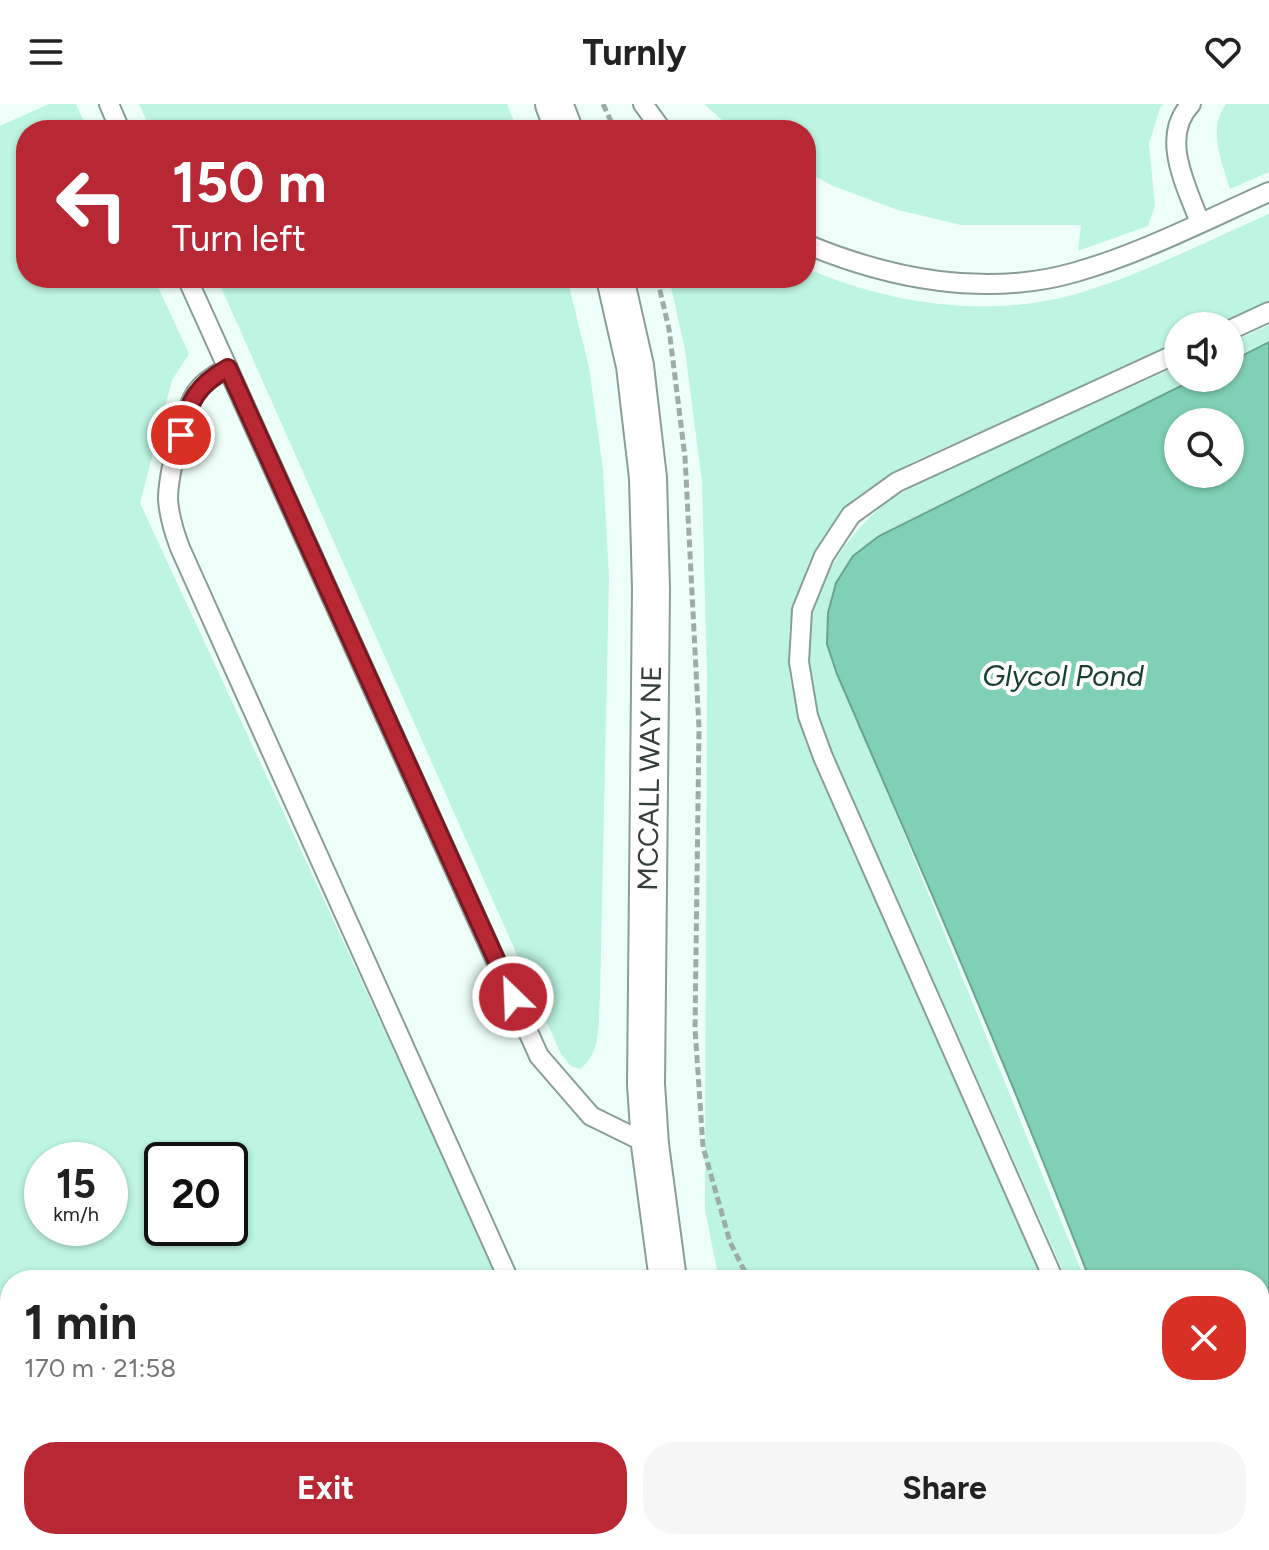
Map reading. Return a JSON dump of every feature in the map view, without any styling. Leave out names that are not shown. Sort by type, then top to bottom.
[{"type":"street","name":"MCCALL WAY NE","points":[[617,288],[635,366],[648,478],[651,589],[646,980],[650,1145],[667,1270]]},
{"type":"lane","points":[[1191,104],[1176,128],[1176,145],[1200,223]]},
{"type":"lane","points":[[816,248],[889,273],[937,281],[986,283],[1031,280],[1075,272],[1269,192]]},
{"type":"lane","points":[[192,288],[539,1056],[591,1116],[650,1145]]},
{"type":"lane","points":[[1244,324],[1269,312]]},
{"type":"lane","points":[[1050,1270],[823,757],[808,716],[799,662],[802,610],[824,556],[851,515],[897,482],[1164,359]]},
{"type":"lane","points":[[228,368],[212,377],[197,392],[187,411],[169,482],[172,525],[192,577],[504,1270]]},
{"type":"path","points":[[659,288],[669,329],[685,457],[699,728],[695,1028],[703,1147],[730,1242],[744,1270]]},
{"type":"shaded area","points":[[49,104],[76,104],[83,120],[16,120],[16,288],[159,288],[189,354],[172,380],[140,503],[495,1270],[0,1270],[0,126]]},
{"type":"shaded area","points":[[139,104],[507,104],[513,120],[146,120]]},
{"type":"shaded area","points":[[704,104],[1164,104],[1149,144],[1155,206],[1148,226],[1078,251],[1081,225],[961,225],[898,210],[833,186],[816,177],[816,120],[722,120]]},
{"type":"shaded area","points":[[1226,104],[1269,104],[1269,172],[1230,189],[1217,134],[1220,114]]},
{"type":"shaded area","points":[[1269,214],[1269,303],[1244,314],[1164,312],[1164,350],[910,463],[856,497],[830,528],[809,562],[789,631],[790,680],[806,744],[1040,1270],[717,1270],[705,1209],[707,673],[702,482],[685,350],[671,288],[816,288],[816,272],[870,291],[904,299],[939,304],[1008,306],[1042,302],[1101,286]]},
{"type":"shaded area","points":[[221,288],[569,288],[589,367],[603,470],[609,578],[599,1026],[592,1054],[580,1069],[571,1066],[561,1054]]},
{"type":"shaded area","points":[[1269,325],[1269,342],[1244,355],[1244,337]]},
{"type":"shaded area","points":[[1164,372],[1164,392],[1169,392],[879,536],[827,644],[1081,1270],[1063,1270],[821,727],[811,693],[807,649],[815,604],[834,562],[847,543],[888,501],[920,482]]},
{"type":"water","name":"Glycol Pond","points":[[1269,342],[1269,1270],[1086,1270],[827,644],[828,613],[836,583],[853,556],[879,536],[1169,392],[1244,392],[1244,355]]},
{"type":"route","points":[[181,435],[187,411],[197,392],[212,377],[228,368],[513,997]]}]
